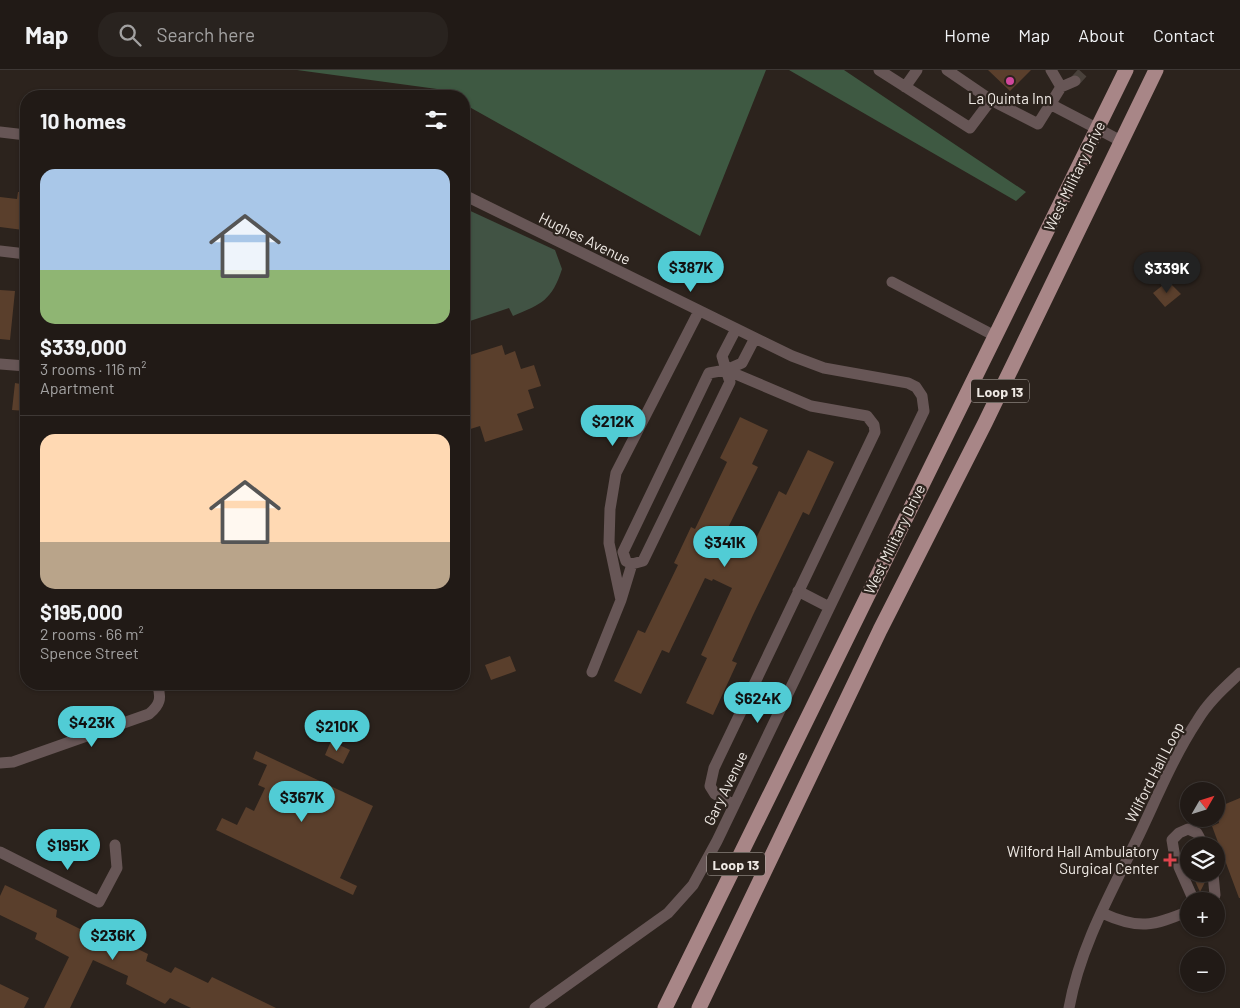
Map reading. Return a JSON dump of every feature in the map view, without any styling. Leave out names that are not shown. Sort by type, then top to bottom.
[{"type":"main road","name":"West Military Drive","points":[[665,1008],[1126,70]]},
{"type":"main road","name":"West Military Drive","points":[[699,1008],[880,630],[989,414],[1156,70]]},
{"type":"street","points":[[879,70],[970,128],[991,100]]},
{"type":"street","points":[[905,87],[917,70]]},
{"type":"street","points":[[947,70],[991,100],[1038,124],[1061,87],[1075,81]]},
{"type":"street","points":[[1051,70],[1061,87]]},
{"type":"street","points":[[1050,104],[1121,141]]},
{"type":"street","points":[[0,132],[20,134]]},
{"type":"street","name":"Hughes Avenue","points":[[470,198],[736,329],[824,368],[889,378],[916,387]]},
{"type":"street","points":[[0,252],[20,254]]},
{"type":"street","points":[[892,282],[995,336]]},
{"type":"street","points":[[621,600],[609,543],[610,509],[616,473],[700,311]]},
{"type":"street","points":[[736,329],[722,356],[726,370],[730,382],[643,561],[632,564],[626,561],[623,552],[705,378],[709,373],[726,370],[742,363],[755,338]]},
{"type":"street","points":[[0,364],[20,366]]},
{"type":"street","points":[[726,370],[811,406],[867,416],[874,425],[875,432],[714,768],[710,786],[715,794],[734,805]]},
{"type":"street","name":"Gary Avenue","points":[[535,1008],[668,913],[693,885],[734,805],[924,411],[922,396],[916,387]]},
{"type":"street","points":[[612,551],[626,546]]},
{"type":"street","points":[[592,672],[621,600],[632,564]]},
{"type":"street","points":[[798,591],[830,607]]},
{"type":"street","name":"Wilford Hall Loop","points":[[1069,1008],[1075,976],[1102,913],[1168,772],[1197,720],[1218,694],[1240,673]]},
{"type":"street","points":[[0,763],[13,762],[149,714],[158,706],[161,699],[159,690]]},
{"type":"street","points":[[1180,869],[1175,858],[1172,840],[1178,833],[1188,829],[1197,833],[1199,837]]},
{"type":"street","points":[[0,852],[99,902],[117,868],[114,845]]},
{"type":"street","points":[[1102,913],[1117,920],[1143,926],[1161,923],[1180,915]]},
{"type":"green space","points":[[297,70],[766,70],[700,236],[470,107],[470,90],[437,89]]},
{"type":"green space","points":[[789,70],[844,70],[1026,192],[1016,201]]},
{"type":"green space","points":[[470,211],[555,250],[562,269],[550,294],[539,304],[513,316],[509,308],[470,321]]},
{"type":"building","name":"La Quinta Inn","points":[[988,70],[1031,70],[1010,91]]},
{"type":"building","points":[[18,192],[20,192],[20,230],[0,227],[0,197],[17,199]]},
{"type":"building","points":[[1168,281],[1181,294],[1165,307],[1153,293]]},
{"type":"building","points":[[0,290],[15,291],[10,340],[0,339]]},
{"type":"building","points":[[502,345],[505,355],[515,351],[521,369],[534,365],[541,386],[528,390],[534,408],[517,414],[523,430],[485,442],[480,426],[470,429],[470,355]]},
{"type":"building","points":[[15,383],[20,384],[20,411],[12,410]]},
{"type":"building","points":[[740,417],[768,430],[752,464],[758,467],[721,542],[749,553],[779,491],[786,495],[808,450],[834,462],[809,515],[803,512],[753,615],[732,661],[737,663],[713,715],[686,703],[707,658],[701,655],[732,588],[713,579],[712,581],[705,578],[669,653],[662,650],[641,694],[614,681],[638,630],[645,633],[678,565],[674,563],[691,527],[695,529],[727,462],[720,458]]},
{"type":"building","points":[[510,656],[516,671],[491,680],[485,665]]},
{"type":"building","points":[[331,741],[350,750],[343,764],[325,755]]},
{"type":"building","points":[[256,751],[373,806],[340,878],[357,886],[353,895],[216,830],[222,818],[237,825],[246,807],[254,811],[265,788],[258,785],[267,765],[253,759]]},
{"type":"building","points":[[1240,798],[1240,898],[1225,860],[1225,837],[1216,837],[1213,828],[1225,828],[1225,804]]},
{"type":"building","points":[[1196,882],[1205,882],[1200,892]]},
{"type":"building","points":[[5,885],[57,910],[56,917],[80,929],[85,923],[148,954],[146,961],[171,973],[175,967],[208,983],[212,977],[276,1008],[191,1008],[170,998],[165,1004],[126,984],[128,976],[93,960],[70,1008],[44,1008],[69,957],[35,939],[37,933],[0,915],[0,896]]},
{"type":"building","points":[[0,984],[29,998],[24,1008],[0,1008]]},
{"type":"tunnel","points":[[1075,81],[1085,70]]},
{"type":"place","name":"La Quinta Inn","points":[[1010,81]]},
{"type":"place","name":"Wilford Hall Ambulatory Surgical Center","points":[[1170,860]]}]
